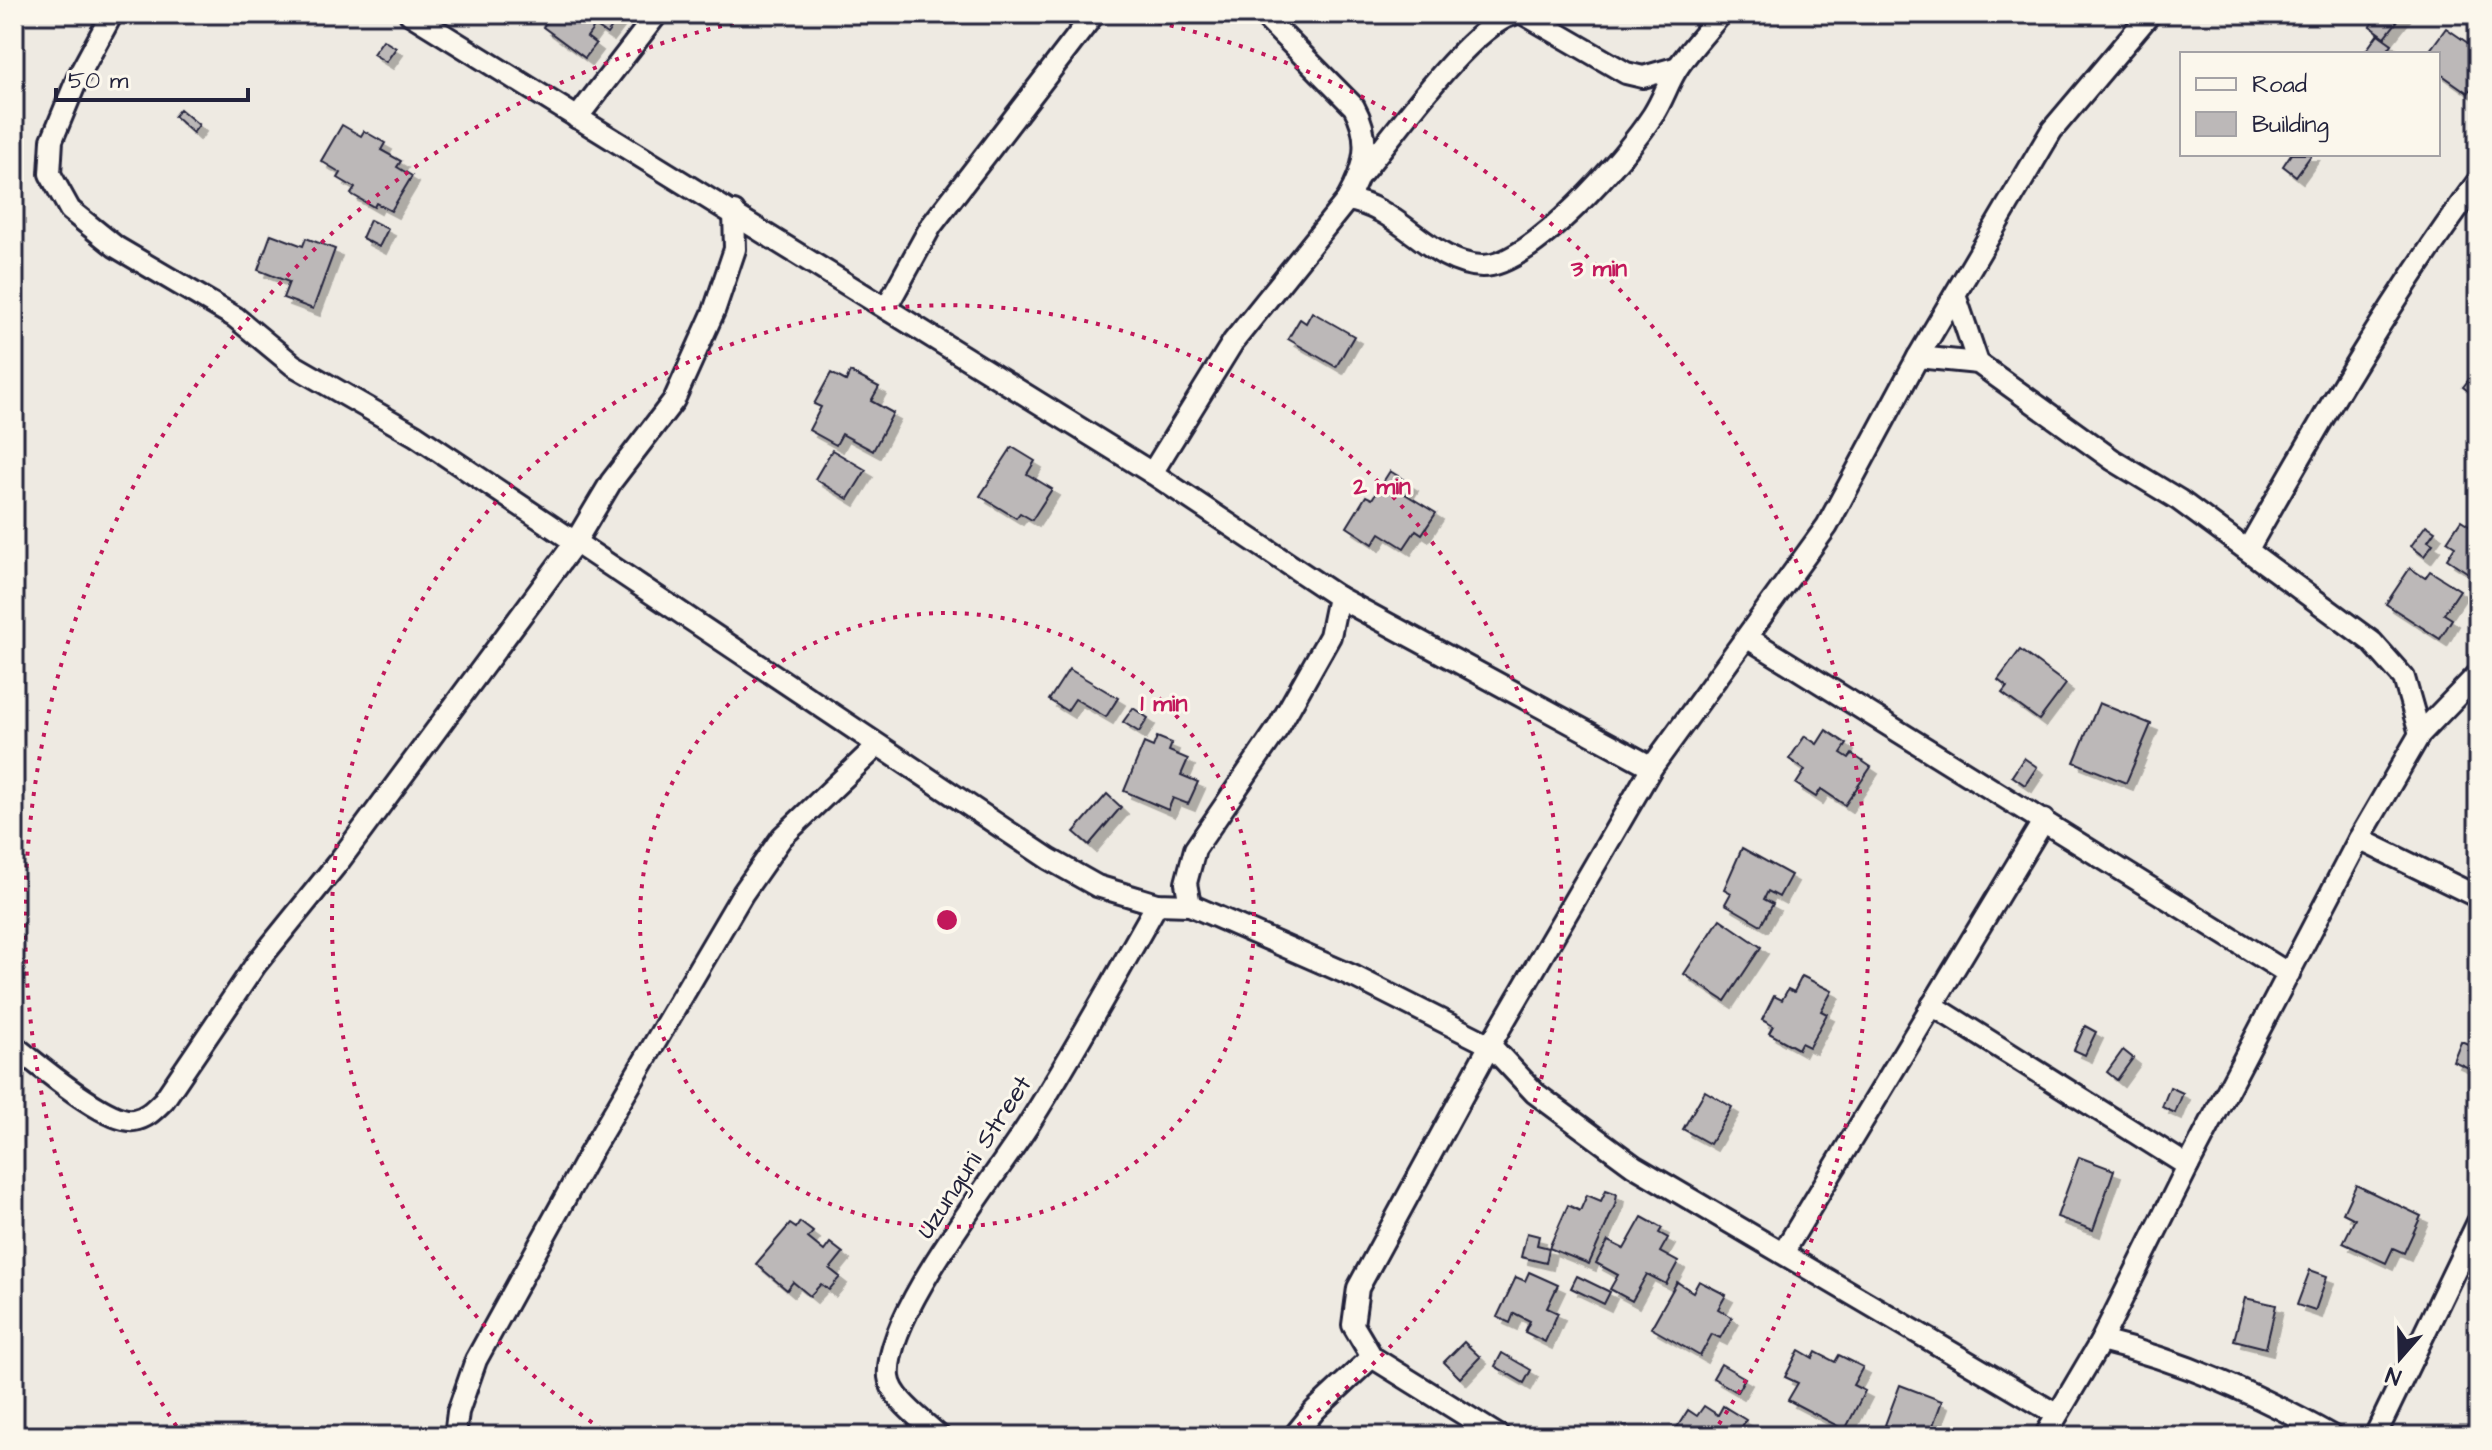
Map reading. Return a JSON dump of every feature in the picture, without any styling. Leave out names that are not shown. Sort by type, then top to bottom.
[{"type":"street","points":[[112,14],[78,77],[52,140],[50,174],[70,210],[116,247],[235,317],[293,365],[415,435],[1049,859],[1097,886],[1157,904],[1190,905],[1355,977],[1490,1045],[1535,1093],[1634,1166],[2056,1414]]},
{"type":"street","points":[[410,14],[1152,473],[1338,597],[1652,767]]},
{"type":"street","points":[[577,118],[657,14]]},
{"type":"street","points":[[886,308],[931,226],[1094,14]]},
{"type":"street","points":[[1262,14],[1354,107],[1363,123],[1366,142],[1362,173]]},
{"type":"street","points":[[1152,473],[1233,342],[1347,200],[1362,173],[1453,63],[1499,18],[1514,14]]},
{"type":"street","points":[[1524,14],[1626,73],[1643,77],[1678,67]]},
{"type":"street","points":[[1347,200],[1375,205],[1462,262],[1483,266],[1502,263],[1543,238],[1574,208],[1653,115],[1678,67],[1721,14]]},
{"type":"street","points":[[1499,1436],[1372,1357],[1353,1325],[1358,1288],[1490,1045],[1652,767],[1827,526],[1918,357],[2052,130],[2150,14]]},
{"type":"street","points":[[2248,549],[2314,432],[2426,250],[2478,181]]},
{"type":"street","points":[[14,1046],[105,1112],[131,1121],[149,1115],[164,1100],[256,964],[340,860],[574,544],[611,482],[674,400],[714,311],[735,249],[734,212]]},
{"type":"street","points":[[1955,295],[1978,363]]},
{"type":"street","points":[[1918,357],[1978,363],[2113,460],[2248,549],[2372,642],[2404,678],[2420,734]]},
{"type":"street","points":[[1190,905],[1186,883],[1195,849],[1278,728],[1330,636],[1338,597]]},
{"type":"street","points":[[1748,638],[2289,974]]},
{"type":"street","points":[[2045,1436],[2101,1341],[2188,1166],[2359,839],[2420,734],[2478,674]]},
{"type":"street","points":[[455,1436],[458,1412],[476,1360],[590,1153],[743,893],[782,837],[877,746]]},
{"type":"street","points":[[1783,1253],[2044,820]]},
{"type":"street","points":[[2359,839],[2478,897]]},
{"type":"street","name":"Uzunguni Street","points":[[939,1436],[899,1396],[889,1378],[893,1347],[973,1201],[1030,1123],[1157,904]]},
{"type":"street","points":[[1932,1005],[2188,1166]]},
{"type":"street","points":[[2375,1436],[2478,1222]]},
{"type":"street","points":[[2101,1341],[2151,1353],[2211,1375],[2332,1436]]},
{"type":"street","points":[[1294,1436],[1315,1410],[1372,1357]]},
{"type":"building","points":[[553,14],[622,14],[607,34],[595,26],[587,37],[596,44],[585,58],[543,27]]},
{"type":"building","points":[[2379,14],[2403,14],[2385,37],[2370,26]]},
{"type":"building","points":[[2446,28],[2478,50],[2478,78],[2468,93],[2440,73],[2440,52],[2428,52]]},
{"type":"building","points":[[2378,34],[2392,44],[2386,52],[2365,52]]},
{"type":"building","points":[[383,40],[396,48],[386,62],[373,54]]},
{"type":"building","points":[[180,109],[199,125],[193,133],[174,116]]},
{"type":"building","points":[[342,125],[361,136],[364,131],[385,143],[381,150],[401,161],[397,167],[412,176],[391,211],[376,203],[374,207],[351,194],[355,188],[338,178],[341,173],[321,161]]},
{"type":"building","points":[[2290,156],[2311,156],[2296,176],[2283,166]]},
{"type":"building","points":[[370,220],[388,229],[379,247],[362,238]]},
{"type":"building","points":[[271,234],[303,246],[306,238],[335,249],[313,309],[283,298],[289,282],[258,270]]},
{"type":"building","points":[[1312,312],[1354,336],[1336,367],[1288,339],[1300,319],[1306,323]]},
{"type":"building","points":[[2478,368],[2478,399],[2463,387]]},
{"type":"building","points":[[850,372],[879,387],[871,401],[893,413],[873,451],[842,434],[836,445],[809,430],[821,407],[814,404],[831,373],[846,381]]},
{"type":"building","points":[[1012,447],[1035,461],[1027,474],[1052,489],[1032,520],[1020,513],[1016,518],[980,496]]},
{"type":"building","points":[[832,450],[866,470],[848,499],[815,479]]},
{"type":"building","points":[[1390,471],[1411,484],[1405,494],[1436,513],[1422,534],[1416,530],[1404,548],[1380,533],[1373,544],[1347,527],[1366,496],[1372,499]]},
{"type":"building","points":[[2461,520],[2478,531],[2476,578],[2447,559],[2455,546],[2447,541]]},
{"type":"building","points":[[2426,525],[2435,531],[2428,541],[2433,544],[2424,556],[2411,546]]},
{"type":"building","points":[[2410,568],[2425,578],[2430,571],[2460,590],[2444,614],[2452,619],[2440,639],[2386,604]]},
{"type":"building","points":[[2020,650],[2066,684],[2039,720],[2002,693],[2007,687],[1998,680]]},
{"type":"building","points":[[1069,669],[1118,698],[1106,717],[1075,699],[1067,711],[1049,700]]},
{"type":"building","points":[[2099,703],[2151,724],[2126,783],[2074,762]]},
{"type":"building","points":[[1133,708],[1148,718],[1139,732],[1123,722]]},
{"type":"building","points":[[1826,730],[1847,744],[1841,753],[1849,758],[1852,754],[1871,767],[1845,805],[1821,789],[1816,797],[1796,784],[1805,770],[1789,759],[1805,736],[1817,744]]},
{"type":"building","points":[[1157,737],[1172,743],[1169,751],[1188,759],[1181,775],[1198,782],[1188,804],[1173,798],[1168,810],[1124,791],[1144,743],[1153,747]]},
{"type":"building","points":[[2024,758],[2037,767],[2025,785],[2012,776]]},
{"type":"building","points":[[1107,794],[1121,807],[1089,845],[1074,832]]},
{"type":"building","points":[[1742,848],[1791,875],[1779,897],[1768,891],[1764,899],[1773,904],[1761,925],[1725,904],[1731,893],[1724,889]]},
{"type":"building","points":[[1720,919],[1761,947],[1725,1001],[1684,974]]},
{"type":"building","points":[[1802,976],[1832,991],[1821,1011],[1827,1014],[1809,1047],[1801,1043],[1798,1049],[1769,1033],[1773,1026],[1762,1020],[1774,996],[1782,1000],[1788,989],[1794,992]]},
{"type":"building","points":[[2085,1026],[2096,1032],[2085,1055],[2074,1050]]},
{"type":"building","points":[[2461,1041],[2478,1048],[2478,1072],[2453,1061]]},
{"type":"building","points":[[2123,1050],[2133,1058],[2117,1080],[2107,1072]]},
{"type":"building","points":[[2170,1087],[2183,1093],[2175,1113],[2162,1107]]},
{"type":"building","points":[[1705,1091],[1732,1107],[1710,1144],[1683,1129]]},
{"type":"building","points":[[2079,1157],[2114,1170],[2093,1230],[2057,1217]]},
{"type":"building","points":[[2356,1185],[2421,1216],[2404,1253],[2393,1248],[2386,1263],[2343,1243],[2355,1219],[2343,1213]]},
{"type":"building","points":[[1606,1190],[1617,1194],[1615,1205],[1589,1264],[1549,1248],[1568,1205],[1580,1211],[1587,1195],[1601,1201]]},
{"type":"building","points":[[1642,1217],[1662,1228],[1659,1233],[1668,1238],[1660,1252],[1678,1262],[1666,1284],[1647,1274],[1632,1301],[1610,1289],[1618,1275],[1596,1263],[1608,1241],[1624,1249]]},
{"type":"building","points":[[800,1222],[813,1232],[808,1238],[824,1251],[830,1243],[843,1253],[830,1269],[840,1277],[829,1290],[821,1284],[810,1296],[793,1282],[787,1290],[756,1264],[790,1224],[796,1228]]},
{"type":"building","points":[[1527,1233],[1539,1236],[1537,1245],[1549,1248],[1546,1263],[1521,1257]]},
{"type":"building","points":[[2310,1270],[2327,1276],[2315,1311],[2297,1305]]},
{"type":"building","points":[[1529,1272],[1558,1285],[1547,1308],[1558,1313],[1545,1342],[1525,1332],[1530,1321],[1514,1313],[1510,1323],[1497,1317],[1516,1277],[1525,1281]]},
{"type":"building","points":[[1577,1276],[1610,1292],[1604,1304],[1571,1288]]},
{"type":"building","points":[[1699,1281],[1726,1295],[1718,1309],[1732,1317],[1720,1338],[1712,1334],[1700,1356],[1651,1328],[1677,1282],[1693,1292]]},
{"type":"building","points":[[2245,1298],[2276,1305],[2266,1348],[2234,1340]]},
{"type":"building","points":[[1464,1342],[1480,1357],[1460,1378],[1444,1362]]},
{"type":"building","points":[[1799,1350],[1813,1358],[1816,1352],[1835,1362],[1839,1355],[1863,1367],[1853,1385],[1865,1391],[1845,1430],[1788,1400],[1798,1383],[1785,1377]]},
{"type":"building","points":[[1502,1353],[1531,1370],[1524,1383],[1495,1366]]},
{"type":"building","points":[[1721,1364],[1745,1378],[1737,1392],[1713,1378]]},
{"type":"building","points":[[1900,1385],[1942,1401],[1929,1436],[1915,1436],[1885,1425]]},
{"type":"building","points":[[1704,1406],[1718,1415],[1723,1406],[1746,1420],[1736,1436],[1680,1436],[1674,1432],[1688,1410],[1697,1416]]}]
